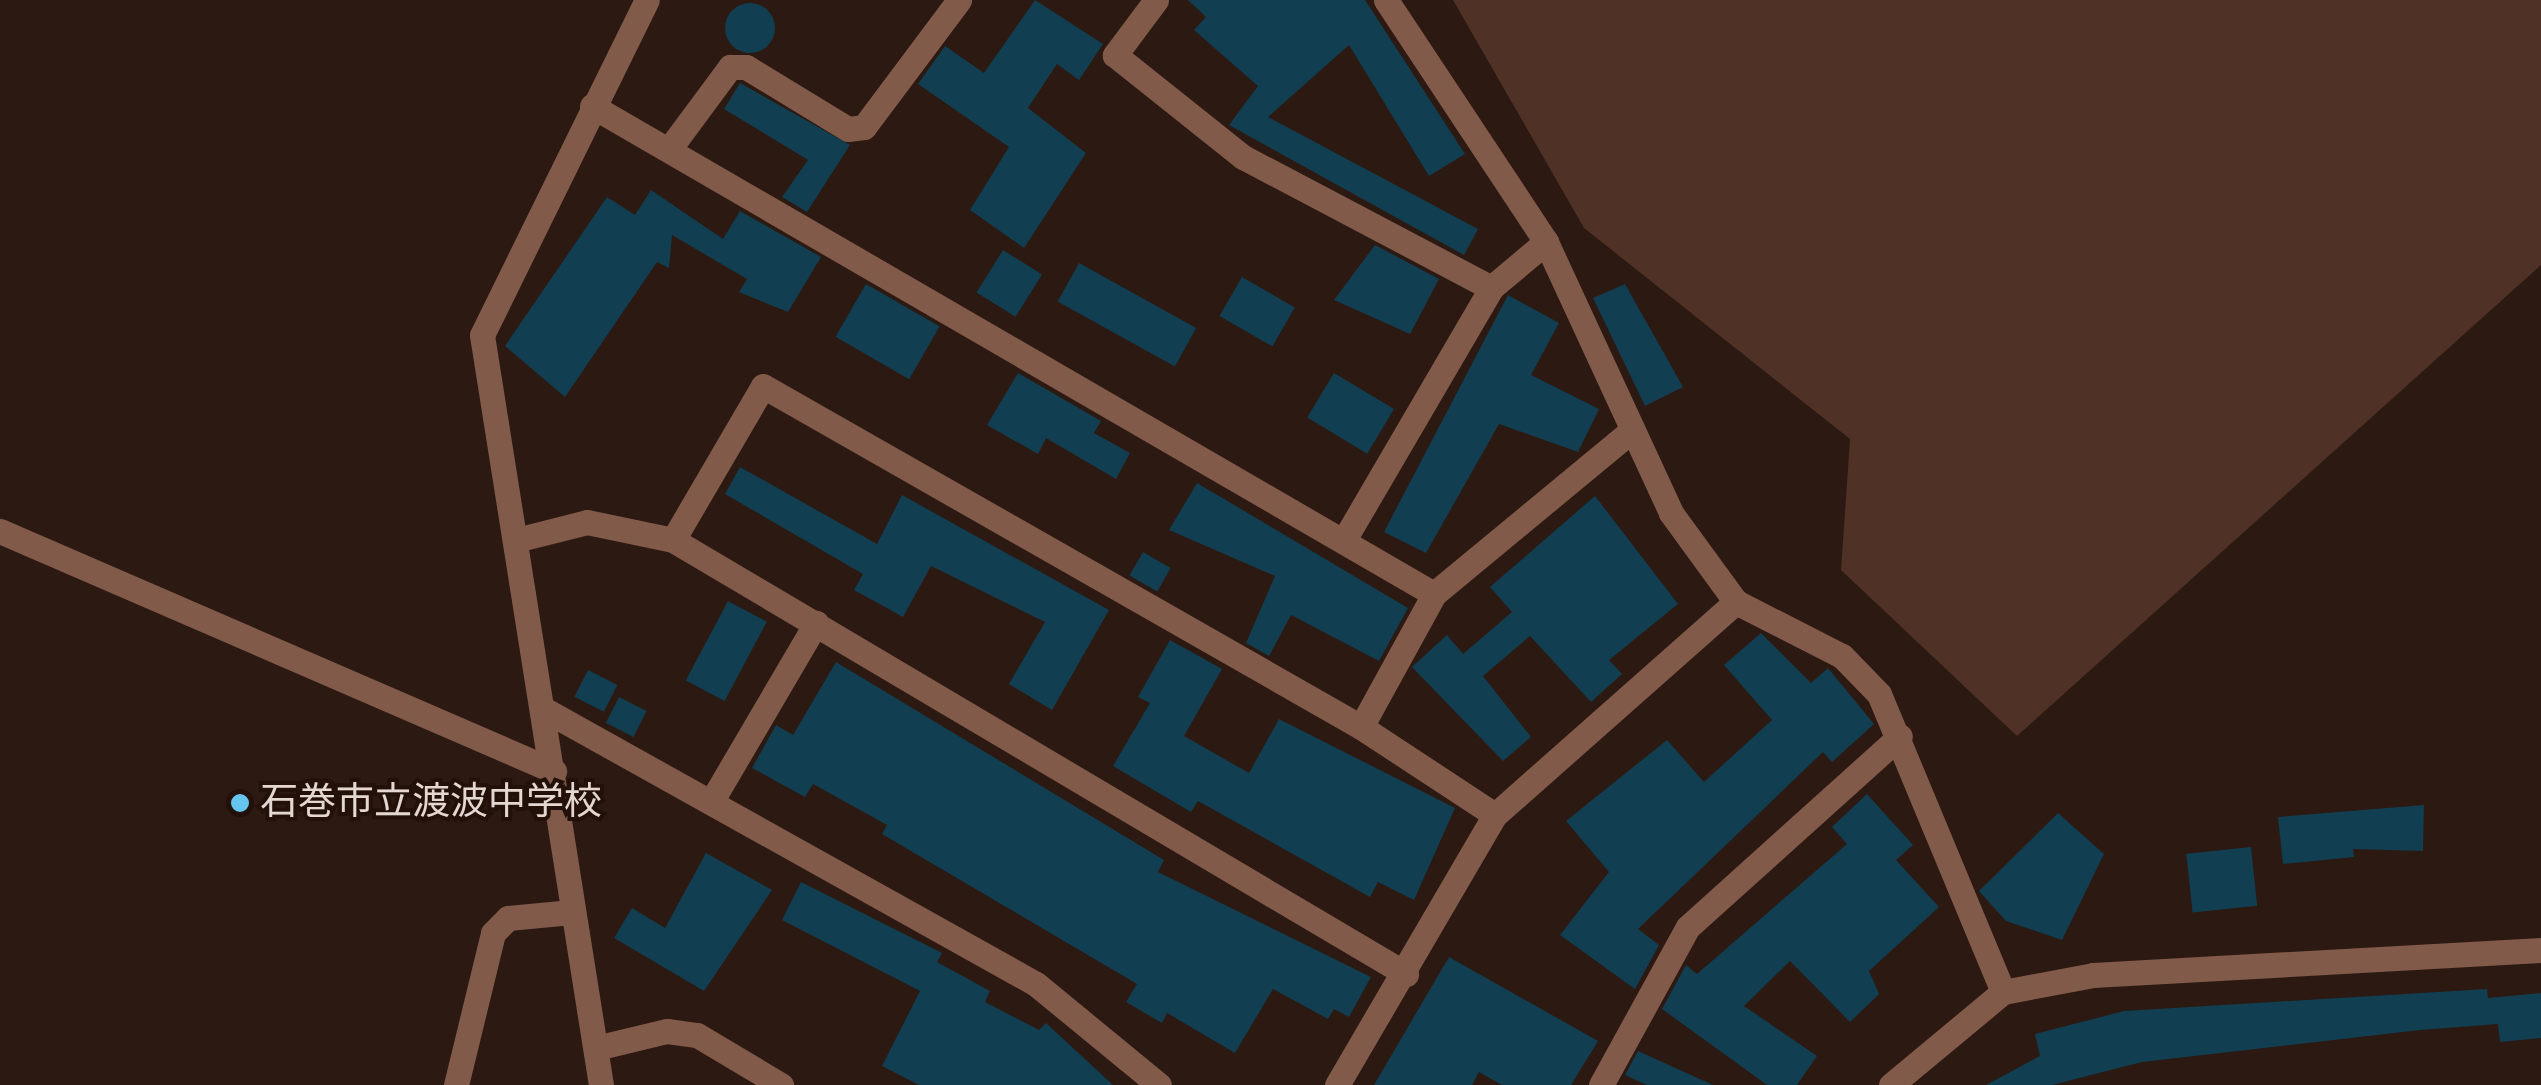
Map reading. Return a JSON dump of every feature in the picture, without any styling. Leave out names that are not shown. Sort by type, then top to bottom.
[{"type":"street","points":[[601,1085],[572,912],[546,710],[482,335],[646,0]]},
{"type":"street","points":[[670,148],[730,67],[746,67],[848,129],[864,127],[959,0]]},
{"type":"street","points":[[1156,0],[1115,55],[1243,158],[1491,288]]},
{"type":"street","points":[[1386,0],[1546,242],[1630,432],[1671,513],[1736,602],[1842,656],[1879,694],[1900,736],[2003,992]]},
{"type":"street","points":[[592,106],[1434,594]]},
{"type":"street","points":[[1344,540],[1491,288],[1546,242]]},
{"type":"street","points":[[673,540],[763,386],[1360,727],[1496,815]]},
{"type":"street","points":[[1360,727],[1434,594],[1630,432]]},
{"type":"street","points":[[516,540],[587,522],[673,540],[1406,974]]},
{"type":"street","points":[[0,530],[554,771]]},
{"type":"street","points":[[1337,1085],[1406,974],[1496,815],[1736,602]]},
{"type":"street","points":[[714,797],[816,624]]},
{"type":"street","points":[[546,710],[714,797],[1036,984],[1159,1085]]},
{"type":"street","points":[[1601,1085],[1688,927],[1900,736]]},
{"type":"street","points":[[456,1085],[492,933],[508,918],[572,912]]},
{"type":"street","points":[[1890,1085],[2003,992],[2092,975],[2541,950]]},
{"type":"street","points":[[596,1048],[667,1031],[697,1035],[781,1085]]},
{"type":"shaded area","points":[[1453,0],[2541,0],[2541,265],[2017,736],[1841,570],[1850,439],[1584,228]]},
{"type":"building","points":[[1035,0],[1103,44],[1079,80],[1057,64],[1028,108],[1086,153],[1024,248],[970,210],[1009,147],[918,84],[945,46],[984,73]]},
{"type":"building","points":[[1188,0],[1365,0],[1465,154],[1429,176],[1349,45],[1268,117],[1478,229],[1464,255],[1229,125],[1258,86],[1194,30],[1206,17]]},
{"type":"building","points":[[750,3],[767,11],[775,28],[767,45],[750,53],[733,45],[725,28],[733,11]]},
{"type":"building","points":[[740,83],[850,145],[807,212],[782,197],[808,160],[724,109]]},
{"type":"building","points":[[651,190],[723,239],[740,211],[821,257],[788,312],[739,292],[747,279],[672,235],[669,268],[657,262],[565,397],[505,346],[607,197],[635,215]]},
{"type":"building","points":[[1375,245],[1439,279],[1410,334],[1334,300]]},
{"type":"building","points":[[1003,250],[1042,274],[1016,317],[977,292]]},
{"type":"building","points":[[1079,263],[1196,328],[1175,366],[1058,301]]},
{"type":"building","points":[[1242,277],[1295,308],[1272,346],[1220,316]]},
{"type":"building","points":[[866,284],[940,326],[909,379],[836,337]]},
{"type":"building","points":[[1625,284],[1683,387],[1645,406],[1593,298]]},
{"type":"building","points":[[1508,295],[1559,323],[1531,375],[1599,409],[1578,452],[1499,424],[1426,553],[1384,532]]},
{"type":"building","points":[[1018,373],[1101,421],[1094,433],[1130,453],[1116,479],[1046,438],[1038,454],[987,425]]},
{"type":"building","points":[[1334,373],[1394,409],[1367,454],[1307,418]]},
{"type":"building","points":[[740,467],[877,544],[902,495],[1109,610],[1052,710],[1009,684],[1045,622],[931,566],[903,617],[854,590],[863,574],[725,494]]},
{"type":"building","points":[[1197,483],[1408,608],[1379,661],[1291,615],[1269,656],[1246,643],[1275,576],[1169,530]]},
{"type":"building","points":[[1595,496],[1678,604],[1609,660],[1622,674],[1591,702],[1530,636],[1483,676],[1531,737],[1503,761],[1412,667],[1447,635],[1463,654],[1512,612],[1490,587]]},
{"type":"building","points":[[1143,552],[1171,568],[1157,591],[1130,575]]},
{"type":"building","points":[[728,601],[767,622],[725,701],[686,680]]},
{"type":"building","points":[[1761,633],[1811,683],[1828,668],[1874,724],[1832,762],[1823,752],[1638,929],[1659,945],[1635,989],[1560,935],[1609,872],[1566,821],[1667,740],[1704,782],[1772,720],[1724,665]]},
{"type":"building","points":[[1170,640],[1222,669],[1184,736],[1249,773],[1279,719],[1455,808],[1414,900],[1378,882],[1370,897],[1198,801],[1191,812],[1113,766],[1150,703],[1138,697]]},
{"type":"building","points":[[836,662],[1164,860],[1158,872],[1371,977],[1349,1017],[1334,1009],[1328,1019],[1273,989],[1235,1053],[1167,1013],[1162,1023],[1126,1002],[1137,984],[882,834],[887,825],[813,784],[805,797],[752,768],[776,725],[793,735]]},
{"type":"building","points":[[588,670],[617,685],[604,712],[574,697]]},
{"type":"building","points":[[619,697],[647,711],[633,737],[606,723]]},
{"type":"building","points":[[1867,794],[1913,845],[1896,860],[1939,907],[1869,971],[1879,994],[1850,1022],[1790,961],[1744,1006],[1817,1056],[1797,1085],[1767,1085],[1662,1009],[1686,965],[1697,974],[1847,844],[1832,827]]},
{"type":"building","points":[[2424,805],[2423,851],[2353,849],[2354,857],[2283,864],[2278,817]]},
{"type":"building","points":[[2058,813],[2104,854],[2062,940],[2006,921],[1979,891]]},
{"type":"building","points":[[2251,847],[2257,906],[2193,912],[2186,854]]},
{"type":"building","points":[[706,853],[772,890],[704,991],[614,938],[632,908],[665,928]]},
{"type":"building","points":[[801,882],[942,953],[937,962],[990,991],[985,1002],[1039,1030],[1046,1023],[1113,1085],[919,1085],[882,1066],[920,991],[782,920]]},
{"type":"building","points":[[1449,957],[1598,1041],[1571,1085],[1502,1085],[1479,1072],[1472,1085],[1374,1085]]},
{"type":"building","points":[[2487,989],[2488,998],[2541,993],[2541,1038],[2500,1042],[2498,1024],[2420,1030],[2142,1062],[2052,1085],[1986,1085],[2040,1056],[2035,1034],[2124,1011]]},
{"type":"building","points":[[1638,1051],[1713,1085],[1647,1085],[1625,1075]]},
{"type":"place","name":"石巻市立渡波中学校","points":[[240,803]]}]
